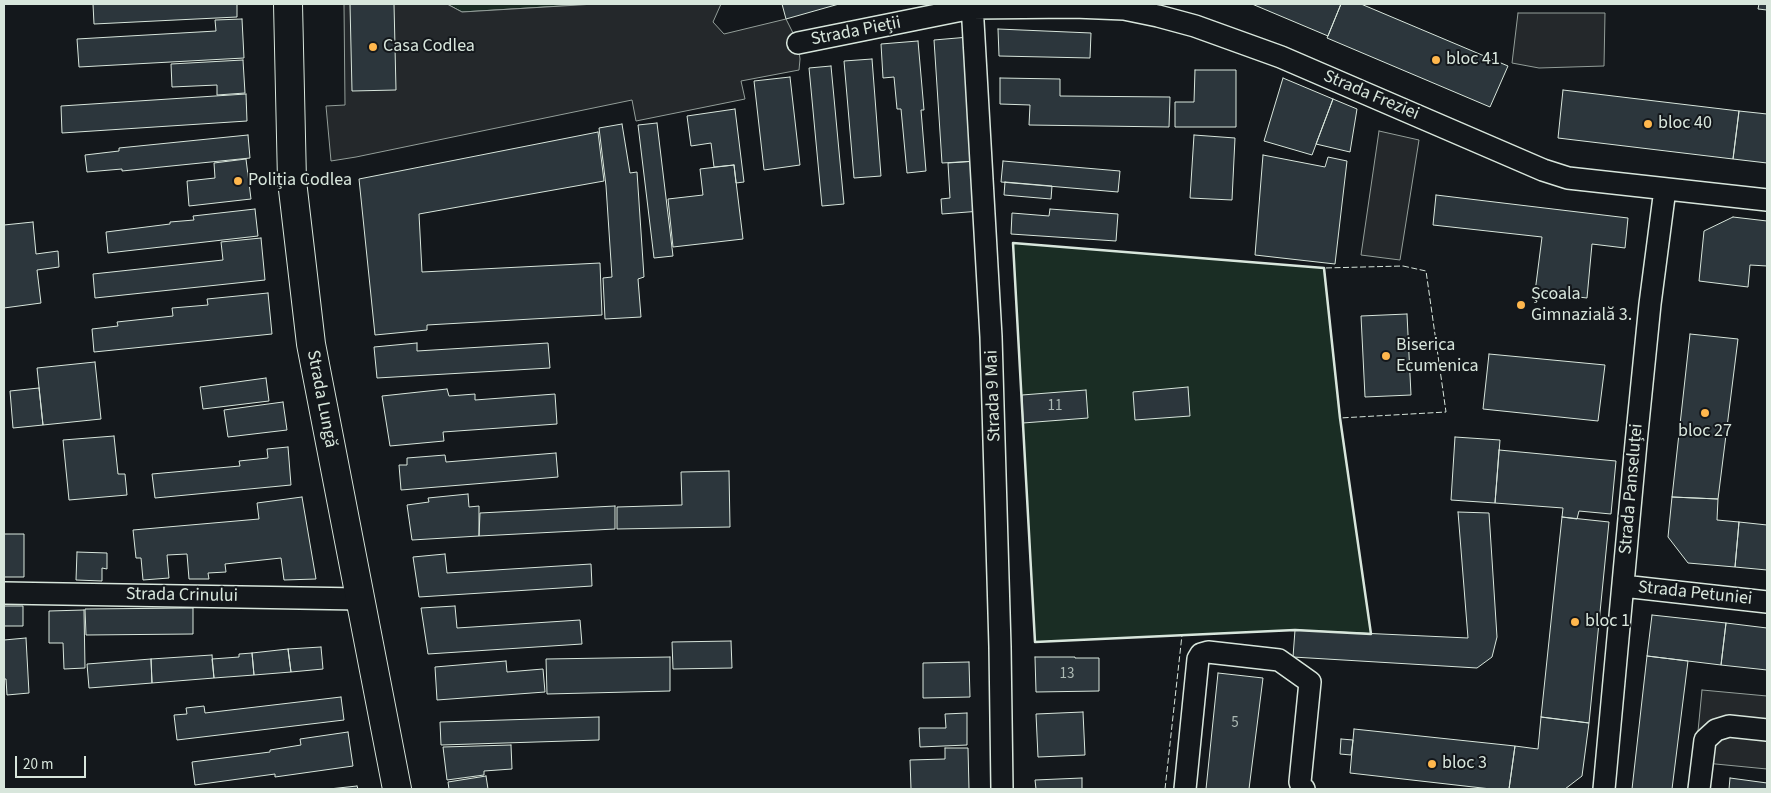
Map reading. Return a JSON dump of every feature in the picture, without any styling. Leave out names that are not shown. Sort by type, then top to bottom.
[{"type":"highway","name":"Strada Lungă","points":[[288,4],[292,182],[311,344],[397,789]]},
{"type":"street","name":"Strada Pieții","points":[[798,43],[972,6]]},
{"type":"street","name":"Strada Freziei","points":[[972,6],[1124,9],[1158,16],[1195,26],[1281,57],[1543,170],[1568,178],[1767,200]]},
{"type":"street","name":"Strada 9 Mai","points":[[972,6],[991,337],[1000,628],[1002,789]]},
{"type":"street","name":"Strada Panseluței","points":[[1604,789],[1650,304],[1665,189]]},
{"type":"street","name":"Strada Petuniei","points":[[1623,586],[1767,602]]},
{"type":"street","name":"Strada Crinului","points":[[4,593],[359,600]]},
{"type":"street","points":[[1185,789],[1198,658],[1208,652],[1279,660],[1310,682],[1300,782],[1304,789]]},
{"type":"street","points":[[1699,789],[1705,740],[1716,730],[1729,726],[1767,730]]},
{"type":"green space","points":[[447,4],[595,4],[462,12]]},
{"type":"green space","points":[[1013,243],[1324,268],[1340,418],[1371,634],[1295,630],[1035,642]]},
{"type":"shaded area","points":[[344,4],[447,4],[462,12],[595,4],[721,4],[713,22],[724,34],[786,19],[798,43],[799,70],[741,81],[745,99],[636,121],[632,100],[331,161],[326,106],[345,105]]},
{"type":"shaded area","points":[[1518,13],[1605,13],[1604,66],[1539,68],[1512,63]]},
{"type":"shaded area","points":[[1379,131],[1419,140],[1400,260],[1361,255]]},
{"type":"shaded area","points":[[1702,690],[1767,696],[1767,769],[1695,762]]},
{"type":"building","points":[[93,4],[237,4],[237,17],[94,24]]},
{"type":"building","name":"Casa Codlea","points":[[350,4],[394,4],[396,90],[352,91]]},
{"type":"building","points":[[782,4],[839,4],[786,19]]},
{"type":"building","points":[[1252,4],[1341,4],[1328,36]]},
{"type":"building","name":"bloc 41","points":[[1341,4],[1361,4],[1508,66],[1490,107],[1327,38]]},
{"type":"building","points":[[1759,4],[1767,4],[1767,10],[1758,9]]},
{"type":"building","points":[[242,19],[244,58],[79,67],[77,39],[216,31],[215,20]]},
{"type":"building","points":[[998,29],[1091,33],[1090,58],[999,56]]},
{"type":"building","points":[[969,37],[977,161],[942,163],[934,40]]},
{"type":"building","points":[[918,41],[924,110],[921,110],[926,171],[907,173],[901,109],[897,109],[894,77],[883,78],[881,44]]},
{"type":"building","points":[[872,59],[881,176],[854,178],[844,61]]},
{"type":"building","points":[[243,60],[245,93],[217,95],[217,85],[172,87],[171,64]]},
{"type":"building","points":[[831,66],[844,204],[822,206],[809,68]]},
{"type":"building","points":[[1195,70],[1236,70],[1236,127],[1175,127],[1175,102],[1194,102]]},
{"type":"building","points":[[790,77],[800,165],[764,170],[754,81]]},
{"type":"building","points":[[1000,78],[1060,79],[1060,96],[1170,97],[1169,127],[1029,125],[1030,105],[1000,104]]},
{"type":"building","points":[[1283,78],[1333,99],[1312,155],[1264,141]]},
{"type":"building","name":"bloc 40","points":[[1563,90],[1739,111],[1733,159],[1558,138]]},
{"type":"building","points":[[246,94],[247,121],[62,133],[61,106]]},
{"type":"building","points":[[1333,99],[1357,109],[1350,152],[1316,144]]},
{"type":"building","points":[[735,109],[744,182],[736,183],[734,165],[714,167],[711,143],[691,146],[687,116]]},
{"type":"building","points":[[1739,111],[1767,114],[1767,163],[1733,159]]},
{"type":"building","points":[[657,123],[673,256],[654,258],[638,125]]},
{"type":"building","points":[[622,124],[630,173],[637,172],[644,277],[638,279],[641,317],[605,319],[603,278],[612,277],[606,186],[599,128]]},
{"type":"building","points":[[598,132],[604,181],[419,214],[422,272],[600,263],[602,315],[427,325],[427,330],[375,335],[359,179]]},
{"type":"building","points":[[248,135],[250,158],[122,171],[122,169],[87,172],[85,155],[119,151],[119,148]]},
{"type":"building","points":[[1194,135],[1235,138],[1232,200],[1190,198]]},
{"type":"building","points":[[1263,155],[1325,167],[1328,157],[1347,161],[1335,264],[1255,255]]},
{"type":"building","points":[[246,159],[251,199],[189,206],[187,181],[215,178],[214,163]]},
{"type":"building","points":[[977,161],[981,211],[942,214],[941,199],[950,198],[948,163]]},
{"type":"building","points":[[1003,161],[1120,171],[1118,192],[1001,182]]},
{"type":"building","points":[[734,165],[743,239],[673,247],[668,199],[703,195],[700,169]]},
{"type":"building","points":[[1005,182],[1052,186],[1051,199],[1004,195]]},
{"type":"building","points":[[1436,195],[1628,218],[1625,248],[1592,244],[1587,298],[1535,292],[1542,237],[1433,225]]},
{"type":"building","points":[[255,209],[258,236],[108,253],[106,232],[194,220],[193,216]]},
{"type":"building","points":[[1050,209],[1118,214],[1116,241],[1011,234],[1012,213],[1049,216]]},
{"type":"building","points":[[1733,217],[1767,221],[1767,266],[1750,265],[1748,287],[1699,281],[1704,231]]},
{"type":"building","points":[[33,222],[36,254],[58,251],[59,267],[37,270],[41,303],[4,308],[4,225]]},
{"type":"building","points":[[261,238],[265,280],[95,298],[93,274],[223,260],[221,242]]},
{"type":"building","points":[[268,293],[272,334],[94,352],[92,329],[118,326],[117,322],[173,316],[172,308],[208,305],[207,299]]},
{"type":"building","name":"Biserica Ecumenica","points":[[1407,314],[1411,395],[1365,397],[1361,316]]},
{"type":"building","name":"bloc 27","points":[[1690,334],[1738,339],[1718,499],[1672,497]]},
{"type":"building","points":[[417,343],[417,351],[548,343],[550,368],[377,378],[374,347]]},
{"type":"building","points":[[1489,354],[1605,365],[1598,421],[1483,409]]},
{"type":"building","points":[[95,362],[101,419],[43,425],[37,368]]},
{"type":"building","points":[[266,378],[269,401],[203,409],[200,387]]},
{"type":"building","points":[[1188,387],[1190,416],[1135,420],[1133,392]]},
{"type":"building","points":[[39,388],[43,425],[13,428],[10,391]]},
{"type":"building","points":[[447,389],[449,396],[475,394],[475,400],[555,394],[557,424],[443,432],[444,441],[390,446],[382,396]]},
{"type":"building","points":[[1086,390],[1088,418],[1023,423],[1022,395]]},
{"type":"building","points":[[283,402],[287,430],[228,437],[224,410]]},
{"type":"building","points":[[114,436],[118,474],[125,474],[127,495],[69,500],[63,440]]},
{"type":"building","points":[[1455,437],[1500,440],[1495,503],[1451,500]]},
{"type":"building","points":[[288,447],[291,485],[155,498],[152,474],[240,466],[239,461],[268,458],[267,449]]},
{"type":"building","points":[[1499,450],[1616,461],[1611,514],[1579,511],[1577,519],[1562,517],[1563,508],[1495,503]]},
{"type":"building","points":[[556,453],[558,477],[401,490],[399,465],[407,465],[407,458],[445,455],[446,462]]},
{"type":"building","points":[[729,471],[730,527],[617,529],[617,507],[682,505],[681,472]]},
{"type":"building","points":[[468,494],[469,507],[479,506],[479,536],[412,540],[407,505],[429,502],[428,498]]},
{"type":"building","points":[[302,497],[316,579],[284,580],[281,558],[225,564],[226,572],[208,573],[209,579],[189,579],[187,554],[167,555],[169,578],[143,580],[141,558],[136,558],[133,530],[259,519],[257,503]]},
{"type":"building","points":[[1672,497],[1718,499],[1717,520],[1739,522],[1735,567],[1688,563],[1668,537]]},
{"type":"building","points":[[615,506],[615,529],[479,536],[480,513]]},
{"type":"building","points":[[1458,512],[1489,513],[1497,637],[1492,657],[1477,668],[1293,657],[1295,630],[1468,638]]},
{"type":"building","name":"bloc 1","points":[[1562,517],[1609,522],[1589,723],[1541,717]]},
{"type":"building","points":[[1739,522],[1767,525],[1767,570],[1735,567]]},
{"type":"building","points":[[4,534],[24,534],[24,577],[4,577]]},
{"type":"building","points":[[77,552],[107,553],[107,569],[102,568],[102,581],[76,580]]},
{"type":"building","points":[[445,554],[447,573],[591,564],[592,586],[419,597],[413,557]]},
{"type":"building","points":[[4,606],[23,606],[23,626],[4,626]]},
{"type":"building","points":[[455,606],[457,628],[580,620],[582,644],[428,654],[421,608]]},
{"type":"building","points":[[193,608],[193,634],[86,635],[85,609]]},
{"type":"building","points":[[84,610],[85,668],[64,669],[63,643],[49,643],[49,611]]},
{"type":"building","points":[[1652,615],[1726,623],[1721,665],[1647,656]]},
{"type":"building","points":[[1726,623],[1767,628],[1767,670],[1721,665]]},
{"type":"building","points":[[26,638],[29,693],[7,695],[6,679],[4,679],[4,640]]},
{"type":"building","points":[[731,641],[732,668],[673,669],[672,642]]},
{"type":"building","points":[[321,647],[323,669],[291,672],[288,649]]},
{"type":"building","points":[[288,649],[291,672],[254,675],[252,653]]},
{"type":"building","points":[[252,653],[254,675],[214,678],[212,659],[239,657],[239,654]]},
{"type":"building","points":[[212,655],[214,678],[152,683],[151,659]]},
{"type":"building","points":[[1647,656],[1688,661],[1672,789],[1632,789]]},
{"type":"building","points":[[670,657],[670,691],[547,694],[546,659]]},
{"type":"building","points":[[1035,657],[1099,658],[1099,691],[1036,692]]},
{"type":"building","points":[[151,659],[152,683],[89,688],[87,664]]},
{"type":"building","points":[[506,661],[507,672],[543,669],[545,692],[437,700],[435,667]]},
{"type":"building","points":[[969,662],[970,697],[923,698],[923,663]]},
{"type":"building","points":[[1218,673],[1263,678],[1249,789],[1206,789]]},
{"type":"building","points":[[341,697],[344,720],[177,740],[174,715],[187,714],[186,708],[204,706],[205,713]]},
{"type":"building","points":[[1083,712],[1085,755],[1038,757],[1036,714]]},
{"type":"building","points":[[967,713],[967,745],[920,747],[919,728],[946,728],[945,714]]},
{"type":"building","points":[[599,717],[599,740],[441,745],[440,722]]},
{"type":"building","points":[[1541,717],[1589,723],[1582,776],[1565,789],[1509,789],[1515,746],[1538,749]]},
{"type":"building","name":"bloc 3","points":[[1354,729],[1515,746],[1509,789],[1491,789],[1350,773]]},
{"type":"building","points":[[348,732],[353,766],[275,777],[275,774],[195,785],[192,762],[270,752],[270,750],[301,745],[300,739]]},
{"type":"building","points":[[1341,739],[1353,740],[1351,755],[1340,754]]},
{"type":"building","points":[[511,745],[512,769],[484,771],[484,775],[447,780],[443,747]]},
{"type":"building","points":[[945,748],[968,748],[969,789],[911,789],[910,760],[945,759]]},
{"type":"building","points":[[486,776],[488,789],[449,789],[448,782]]},
{"type":"building","points":[[1082,778],[1082,789],[1036,789],[1035,780]]},
{"type":"building","points":[[1730,778],[1767,783],[1767,789],[1729,789]]},
{"type":"building","points":[[357,786],[358,789],[329,789]]},
{"type":"fence","points":[[1403,266],[1426,271],[1446,412],[1340,418],[1324,268],[1403,266]]},
{"type":"fence","points":[[1165,789],[1182,635]]},
{"type":"wall","points":[[1013,243],[1324,268],[1340,418],[1371,634],[1295,630],[1035,642],[1013,243]]},
{"type":"place","name":"Casa Codlea","points":[[373,47]]},
{"type":"place","name":"bloc 41","points":[[1436,60]]},
{"type":"place","name":"bloc 40","points":[[1648,124]]},
{"type":"place","name":"Poliția Codlea","points":[[238,181]]},
{"type":"place","name":"Școala Gimnazială 3.","points":[[1521,305]]},
{"type":"place","name":"Biserica Ecumenica","points":[[1386,356]]},
{"type":"place","name":"bloc 27","points":[[1705,413]]},
{"type":"place","name":"bloc 1","points":[[1575,622]]},
{"type":"place","name":"bloc 3","points":[[1432,764]]}]
